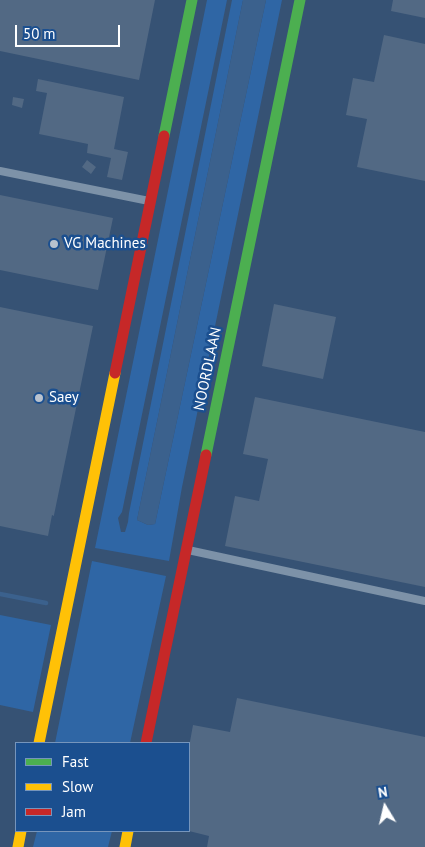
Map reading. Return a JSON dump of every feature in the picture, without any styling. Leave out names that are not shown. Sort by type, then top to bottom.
[{"type":"street","points":[[39,742],[156,202],[192,0]]},
{"type":"street","name":"NOORDLAAN","points":[[146,742],[300,0]]},
{"type":"street","points":[[18,847],[21,832]]},
{"type":"street","points":[[125,847],[128,832]]},
{"type":"lane","points":[[0,171],[156,202]]},
{"type":"lane","points":[[186,550],[425,601]]},
{"type":"shaded area","points":[[207,0],[227,0],[122,512],[118,518],[121,532],[125,532],[128,522],[232,0],[243,0],[137,520],[148,525],[155,524],[266,0],[282,0],[182,487],[169,561],[95,548]]},
{"type":"shaded area","points":[[243,0],[266,0],[155,524],[148,525],[137,520]]},
{"type":"shaded area","points":[[92,561],[166,576],[130,742],[55,742]]},
{"type":"shaded area","points":[[0,615],[51,625],[33,712],[0,705]]},
{"type":"shaded area","points":[[37,832],[112,832],[108,847],[33,847]]},
{"type":"building","points":[[0,0],[155,0],[139,80],[0,51]]},
{"type":"building","points":[[393,0],[425,0],[425,18],[391,11]]},
{"type":"building","points":[[384,35],[425,44],[425,181],[357,167],[367,119],[346,115],[353,78],[374,82]]},
{"type":"building","points":[[38,79],[124,97],[114,149],[128,152],[122,180],[107,177],[111,158],[87,153],[88,144],[39,134],[47,93],[36,91]]},
{"type":"building","points":[[13,97],[24,99],[22,108],[12,105]]},
{"type":"building","points":[[87,160],[96,167],[91,174],[82,167]]},
{"type":"building","name":"VG Machines","points":[[0,195],[113,218],[98,290],[0,270]]},
{"type":"building","points":[[274,304],[336,317],[323,379],[262,366]]},
{"type":"building","name":"Saey","points":[[0,307],[93,326],[54,516],[52,515],[48,536],[0,526]]},
{"type":"building","points":[[255,397],[425,432],[425,587],[225,546],[235,496],[259,501],[268,459],[243,454]]},
{"type":"building","points":[[237,698],[425,737],[425,847],[207,847],[209,836],[190,831],[190,742],[193,725],[230,732]]},
{"type":"waterway","points":[[0,594],[46,603]]},
{"type":"traffic: fast","points":[[164,136],[192,0]]},
{"type":"traffic: fast","points":[[206,455],[300,0]]},
{"type":"traffic: slow","points":[[39,742],[115,373]]},
{"type":"traffic: slow","points":[[18,847],[21,832]]},
{"type":"traffic: slow","points":[[125,847],[128,832]]},
{"type":"traffic: jam","points":[[115,373],[164,136]]},
{"type":"traffic: jam","points":[[146,742],[206,455]]},
{"type":"place","name":"VG Machines","points":[[54,244]]},
{"type":"place","name":"Saey","points":[[39,398]]}]
